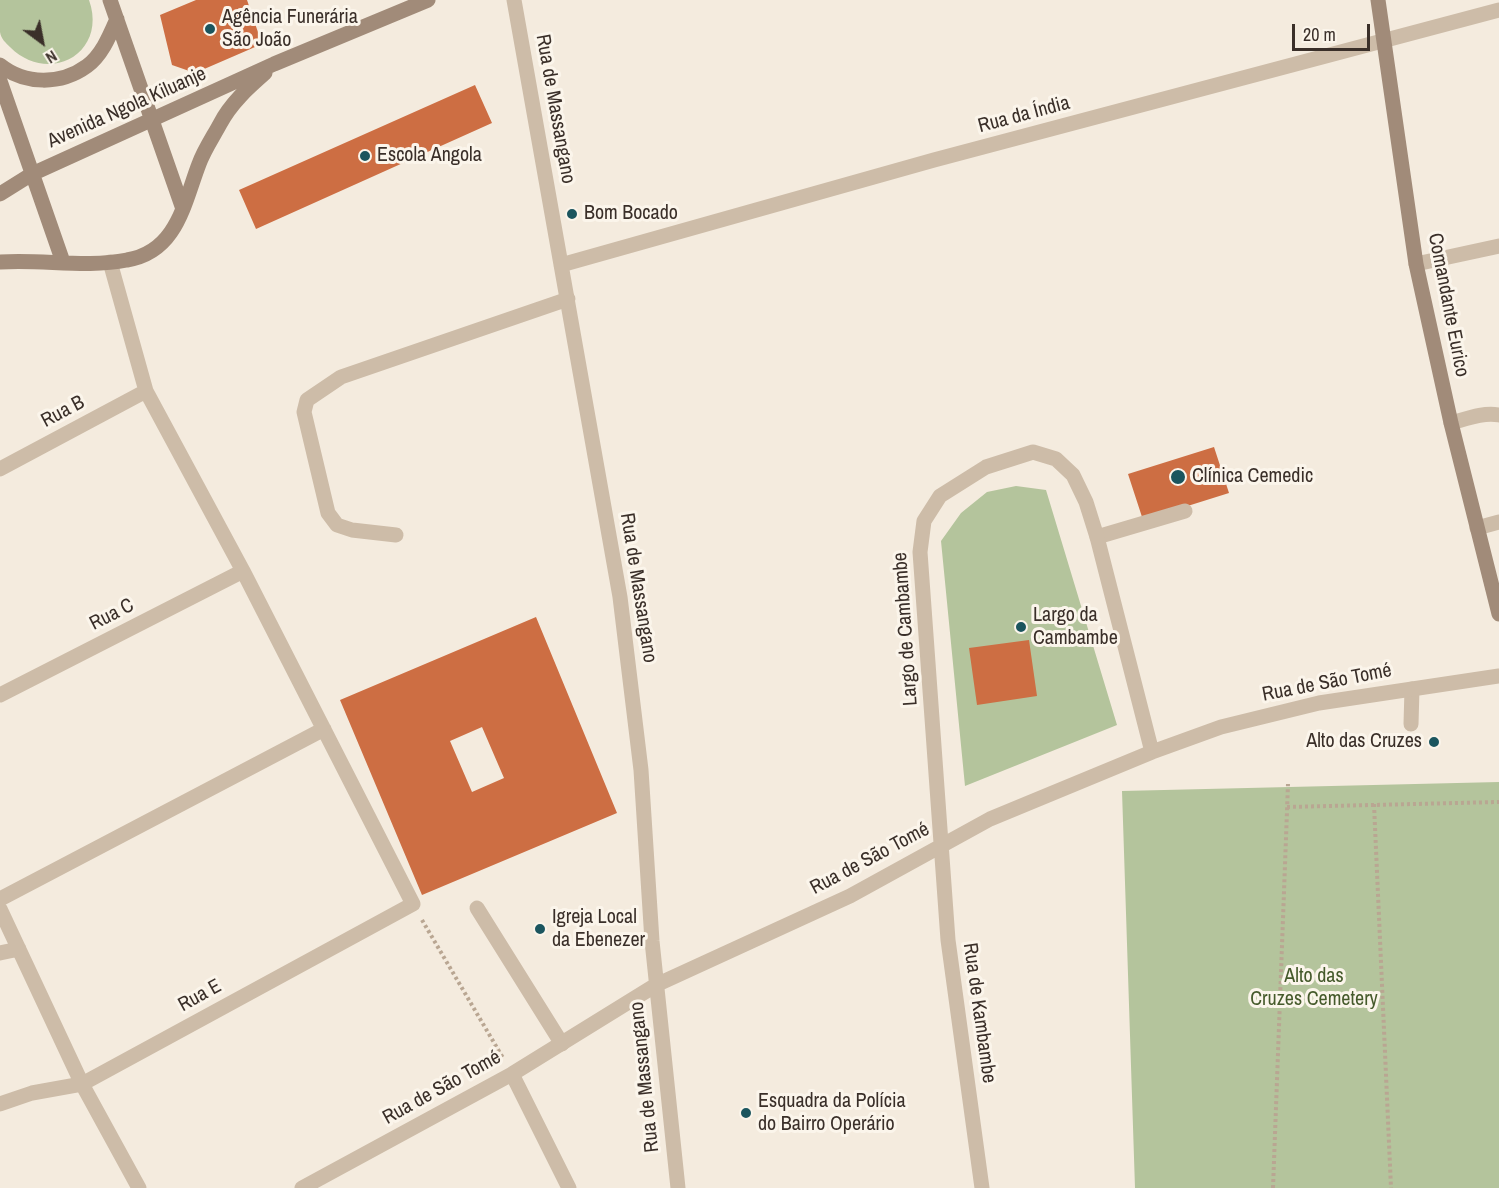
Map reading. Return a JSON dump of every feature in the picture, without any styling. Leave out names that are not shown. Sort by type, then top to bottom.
[{"type":"main road","points":[[110,0],[183,209]]},
{"type":"main road","name":"Avenida Ngola Kiluanje","points":[[0,194],[32,174],[274,64],[428,0]]},
{"type":"main road","name":"Comandante Eurico","points":[[1378,0],[1416,264],[1451,423],[1499,614]]},
{"type":"main road","points":[[0,64],[9,72],[27,79],[46,81],[65,76],[88,66],[104,46],[117,19]]},
{"type":"main road","points":[[0,262],[130,260],[164,242],[177,224],[200,162],[222,121],[234,102],[274,64]]},
{"type":"main road","points":[[0,81],[63,262]]},
{"type":"street","name":"Rua de Massangano","points":[[514,0],[621,609],[641,770],[656,986],[678,1188]]},
{"type":"street","name":"Rua da Índia","points":[[561,265],[934,160],[1499,10]]},
{"type":"street","points":[[1416,264],[1499,246]]},
{"type":"street","points":[[110,262],[146,391],[243,571],[413,904]]},
{"type":"street","points":[[396,535],[352,530],[338,525],[328,513],[304,412],[307,400],[341,377],[568,299]]},
{"type":"street","name":"Rua B","points":[[0,469],[146,391]]},
{"type":"street","points":[[1451,423],[1475,416],[1499,415]]},
{"type":"street","name":"Largo de Cambambe","points":[[942,844],[920,552],[924,521],[940,496],[986,467],[1033,452],[1056,459],[1073,475],[1086,501],[1097,537],[1152,752]]},
{"type":"street","points":[[1097,537],[1185,511]]},
{"type":"street","points":[[1477,528],[1499,522]]},
{"type":"street","name":"Rua C","points":[[0,696],[243,571]]},
{"type":"street","name":"Rua de São Tomé","points":[[302,1188],[512,1074],[656,986],[850,896],[990,819],[1152,752],[1221,728],[1319,703],[1499,676]]},
{"type":"street","points":[[1411,724],[1412,689]]},
{"type":"street","points":[[0,899],[324,729]]},
{"type":"street","name":"Rua de Kambambe","points":[[942,844],[948,940],[982,1188]]},
{"type":"street","name":"Rua E","points":[[0,1104],[32,1093],[82,1084],[413,904]]},
{"type":"street","points":[[477,908],[562,1044]]},
{"type":"street","points":[[0,909],[82,1084],[139,1188]]},
{"type":"street","points":[[0,953],[19,949]]},
{"type":"street","points":[[512,1074],[569,1188]]},
{"type":"path","points":[[1273,1188],[1288,784]]},
{"type":"path","points":[[1287,807],[1499,802]]},
{"type":"path","points":[[1374,804],[1391,1188]]},
{"type":"path","points":[[413,904],[512,1074]]},
{"type":"green space","points":[[0,0],[89,0],[93,19],[90,35],[83,48],[71,58],[57,63],[41,64],[25,58],[1,37]]},
{"type":"green space","points":[[1016,486],[1046,490],[1117,725],[965,786],[941,541],[961,513],[987,492]]},
{"type":"green space","name":"Alto das Cruzes Cemetery","points":[[1499,782],[1499,1188],[1135,1188],[1122,791]]},
{"type":"building","name":"Agência Funerária São João","points":[[196,0],[247,0],[262,44],[195,73],[172,65],[160,15]]},
{"type":"building","name":"Escola Angola","points":[[475,85],[492,123],[256,229],[239,190]]},
{"type":"building","points":[[1214,447],[1229,493],[1143,520],[1128,474]]},
{"type":"building","points":[[536,617],[617,813],[422,895],[340,700]],"holes":[[[482,727],[504,778],[472,792],[450,741]]]},
{"type":"building","points":[[1029,640],[1037,696],[977,705],[969,648]]},
{"type":"place","name":"Agência Funerária São João","points":[[210,29]]},
{"type":"place","name":"Escola Angola","points":[[365,156]]},
{"type":"place","name":"Bom Bocado","points":[[572,214]]},
{"type":"place","name":"Clínica Cemedic","points":[[1178,477]]},
{"type":"place","name":"Largo da Cambambe","points":[[1021,627]]},
{"type":"place","name":"Alto das Cruzes","points":[[1434,742]]},
{"type":"place","name":"Igreja Local da Ebenezer","points":[[540,929]]},
{"type":"place","name":"Esquadra da Polícia do Bairro Operário","points":[[746,1113]]}]
